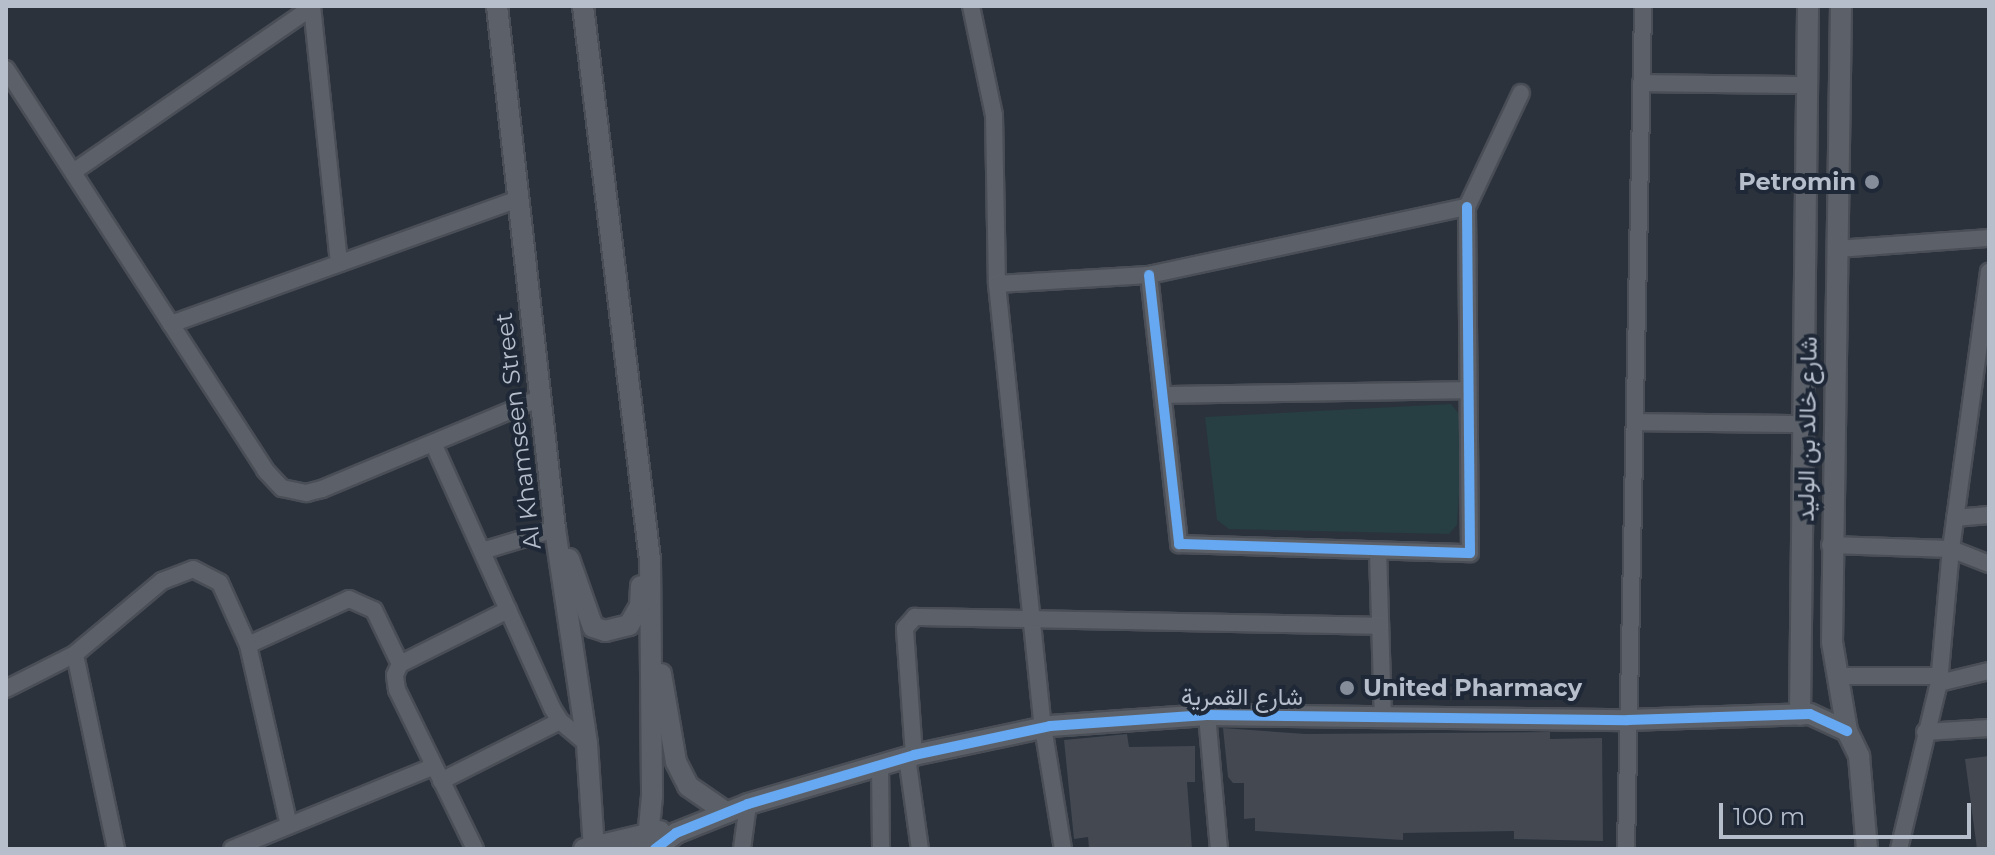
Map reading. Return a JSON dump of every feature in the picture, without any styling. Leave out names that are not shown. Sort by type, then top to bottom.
[{"type":"street","points":[[73,172],[312,6],[339,263]]},
{"type":"street","name":"Al Khamseen Street","points":[[497,6],[516,200],[555,529],[587,744],[591,848]]},
{"type":"street","points":[[583,6],[642,494],[651,619],[650,843],[591,848]]},
{"type":"street","points":[[971,6],[994,115],[997,284],[1043,727],[1063,849]]},
{"type":"street","points":[[1626,849],[1643,6]]},
{"type":"street","name":"شارع خالد بن الوليد","points":[[1800,715],[1808,6]]},
{"type":"street","name":"شارع خالد بن الوليد","points":[[1841,6],[1830,545],[1838,676],[1847,731],[1859,756],[1867,849]]},
{"type":"street","points":[[6,69],[265,470],[282,488],[306,493],[322,489],[541,398]]},
{"type":"street","points":[[1641,83],[1807,85]]},
{"type":"street","points":[[1149,275],[1179,544],[1470,553],[1467,207],[1521,93]]},
{"type":"street","points":[[171,324],[516,200]]},
{"type":"street","points":[[997,284],[1149,275],[1467,207]]},
{"type":"street","points":[[1838,249],[1989,238]]},
{"type":"street","points":[[1899,849],[1939,680],[1951,549],[1989,272]]},
{"type":"street","points":[[1163,395],[1468,390]]},
{"type":"street","points":[[1635,422],[1802,424]]},
{"type":"street","points":[[433,443],[560,721],[587,744]]},
{"type":"street","points":[[553,506],[593,627],[619,629],[629,625],[640,606],[642,494]]},
{"type":"street","points":[[1955,518],[1989,515]]},
{"type":"street","points":[[482,551],[555,529]]},
{"type":"street","points":[[1830,545],[1951,549],[1989,564]]},
{"type":"street","points":[[1378,551],[1383,718]]},
{"type":"street","points":[[6,689],[75,654],[162,581],[193,569],[220,583],[248,645],[289,825]]},
{"type":"street","points":[[248,645],[349,599],[374,610],[400,664]]},
{"type":"street","points":[[475,849],[397,690],[395,675],[400,664],[508,610]]},
{"type":"street","points":[[651,619],[676,762],[688,786],[727,813]]},
{"type":"street","points":[[920,849],[910,756],[908,620],[1380,626]]},
{"type":"street","points":[[75,654],[116,849]]},
{"type":"street","points":[[1838,676],[1939,680],[1989,671]]},
{"type":"street","points":[[1207,715],[1219,849]]},
{"type":"street","name":"شارع القمرية","points":[[650,843],[748,804],[910,756],[1043,727],[1207,715],[1628,720],[1800,715],[1831,721],[1847,731]]},
{"type":"street","points":[[232,849],[289,825],[438,773],[560,721]]},
{"type":"street","points":[[1925,732],[1989,728]]},
{"type":"street","points":[[880,765],[881,849]]},
{"type":"street","points":[[742,849],[748,804]]},
{"type":"green space","points":[[1451,404],[1464,420],[1457,525],[1449,534],[1229,529],[1217,520],[1205,417]]},
{"type":"building","points":[[1223,728],[1306,734],[1550,732],[1550,739],[1602,738],[1603,841],[1514,839],[1514,831],[1403,833],[1403,840],[1255,831],[1255,818],[1244,819],[1244,783],[1233,783],[1228,777]]},
{"type":"building","points":[[1127,734],[1129,747],[1195,746],[1195,782],[1187,782],[1192,849],[1089,849],[1088,837],[1074,839],[1064,740]]},
{"type":"building","points":[[1989,756],[1989,849],[1977,849],[1965,759]]},
{"type":"cycle path","points":[[1149,275],[1179,544],[1470,553],[1467,207]]},
{"type":"cycle path","points":[[655,849],[676,833],[748,804],[914,755],[1050,726],[1207,715],[1628,720],[1810,714],[1847,731]]},
{"type":"place","name":"Petromin","points":[[1872,182]]},
{"type":"place","name":"United Pharmacy","points":[[1347,688]]}]
